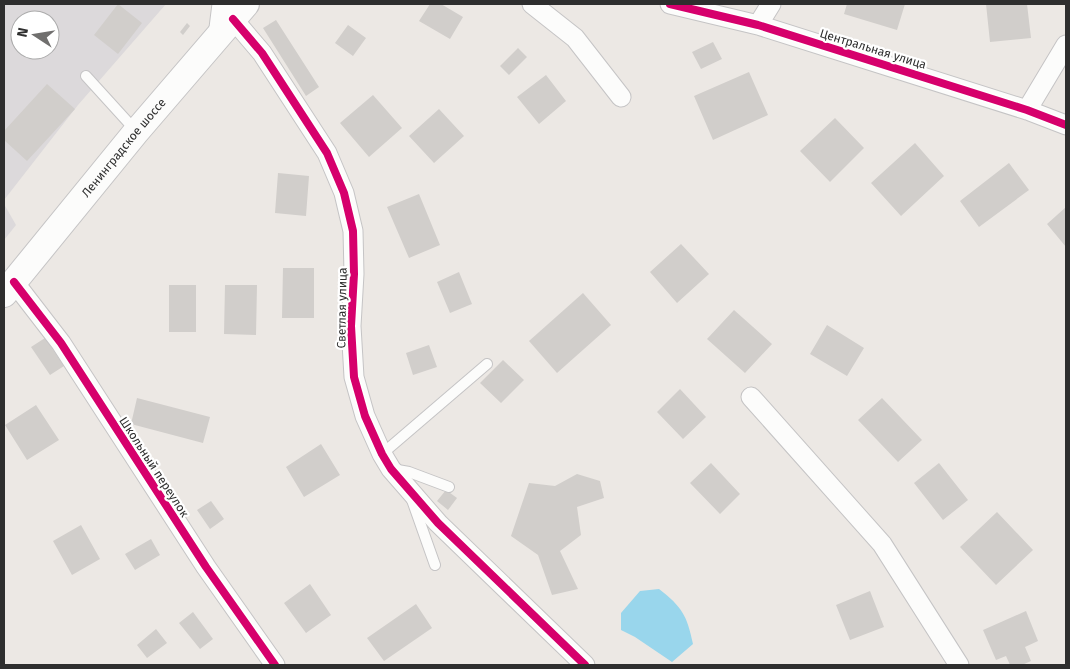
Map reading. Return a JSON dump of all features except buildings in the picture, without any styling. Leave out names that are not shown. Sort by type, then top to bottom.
[{"type":"main road","name":"Ленинградское шоссе","points":[[9,288],[230,16]]},
{"type":"street","points":[[532,4],[575,38],[621,97]]},
{"type":"street","name":"Центральная улица","points":[[670,4],[758,25],[1027,110],[1066,125]]},
{"type":"street","points":[[758,25],[771,4]]},
{"type":"street","name":"Светлая улица","points":[[230,16],[262,53],[327,153],[344,193],[353,231],[354,274],[351,326],[354,377],[365,416],[386,462],[438,523],[584,665]]},
{"type":"street","points":[[1027,110],[1066,45]]},
{"type":"street","name":"Школьный переулок","points":[[9,288],[62,343],[206,568],[275,665]]},
{"type":"street","points":[[751,397],[882,544],[959,665]]},
{"type":"lane","points":[[86,76],[136,132]]},
{"type":"lane","points":[[449,488],[386,462],[487,364]]},
{"type":"lane","points":[[407,488],[435,565]]},
{"type":"shaded area","points":[[4,4],[166,4],[78,105],[4,200]]},
{"type":"shaded area","points":[[4,204],[16,225],[4,240]]},
{"type":"water","points":[[659,589],[682,612],[686,619],[693,644],[672,662],[635,637],[621,630],[621,613],[640,591]]},
{"type":"cycle path","points":[[670,4],[758,25],[1027,110],[1066,125]]},
{"type":"cycle path","points":[[233,19],[262,53],[327,153],[344,193],[353,231],[354,274],[351,326],[354,377],[365,416],[382,454],[391,469],[438,523],[585,665]]},
{"type":"cycle path","points":[[14,282],[61,343],[206,567],[275,665]]}]
